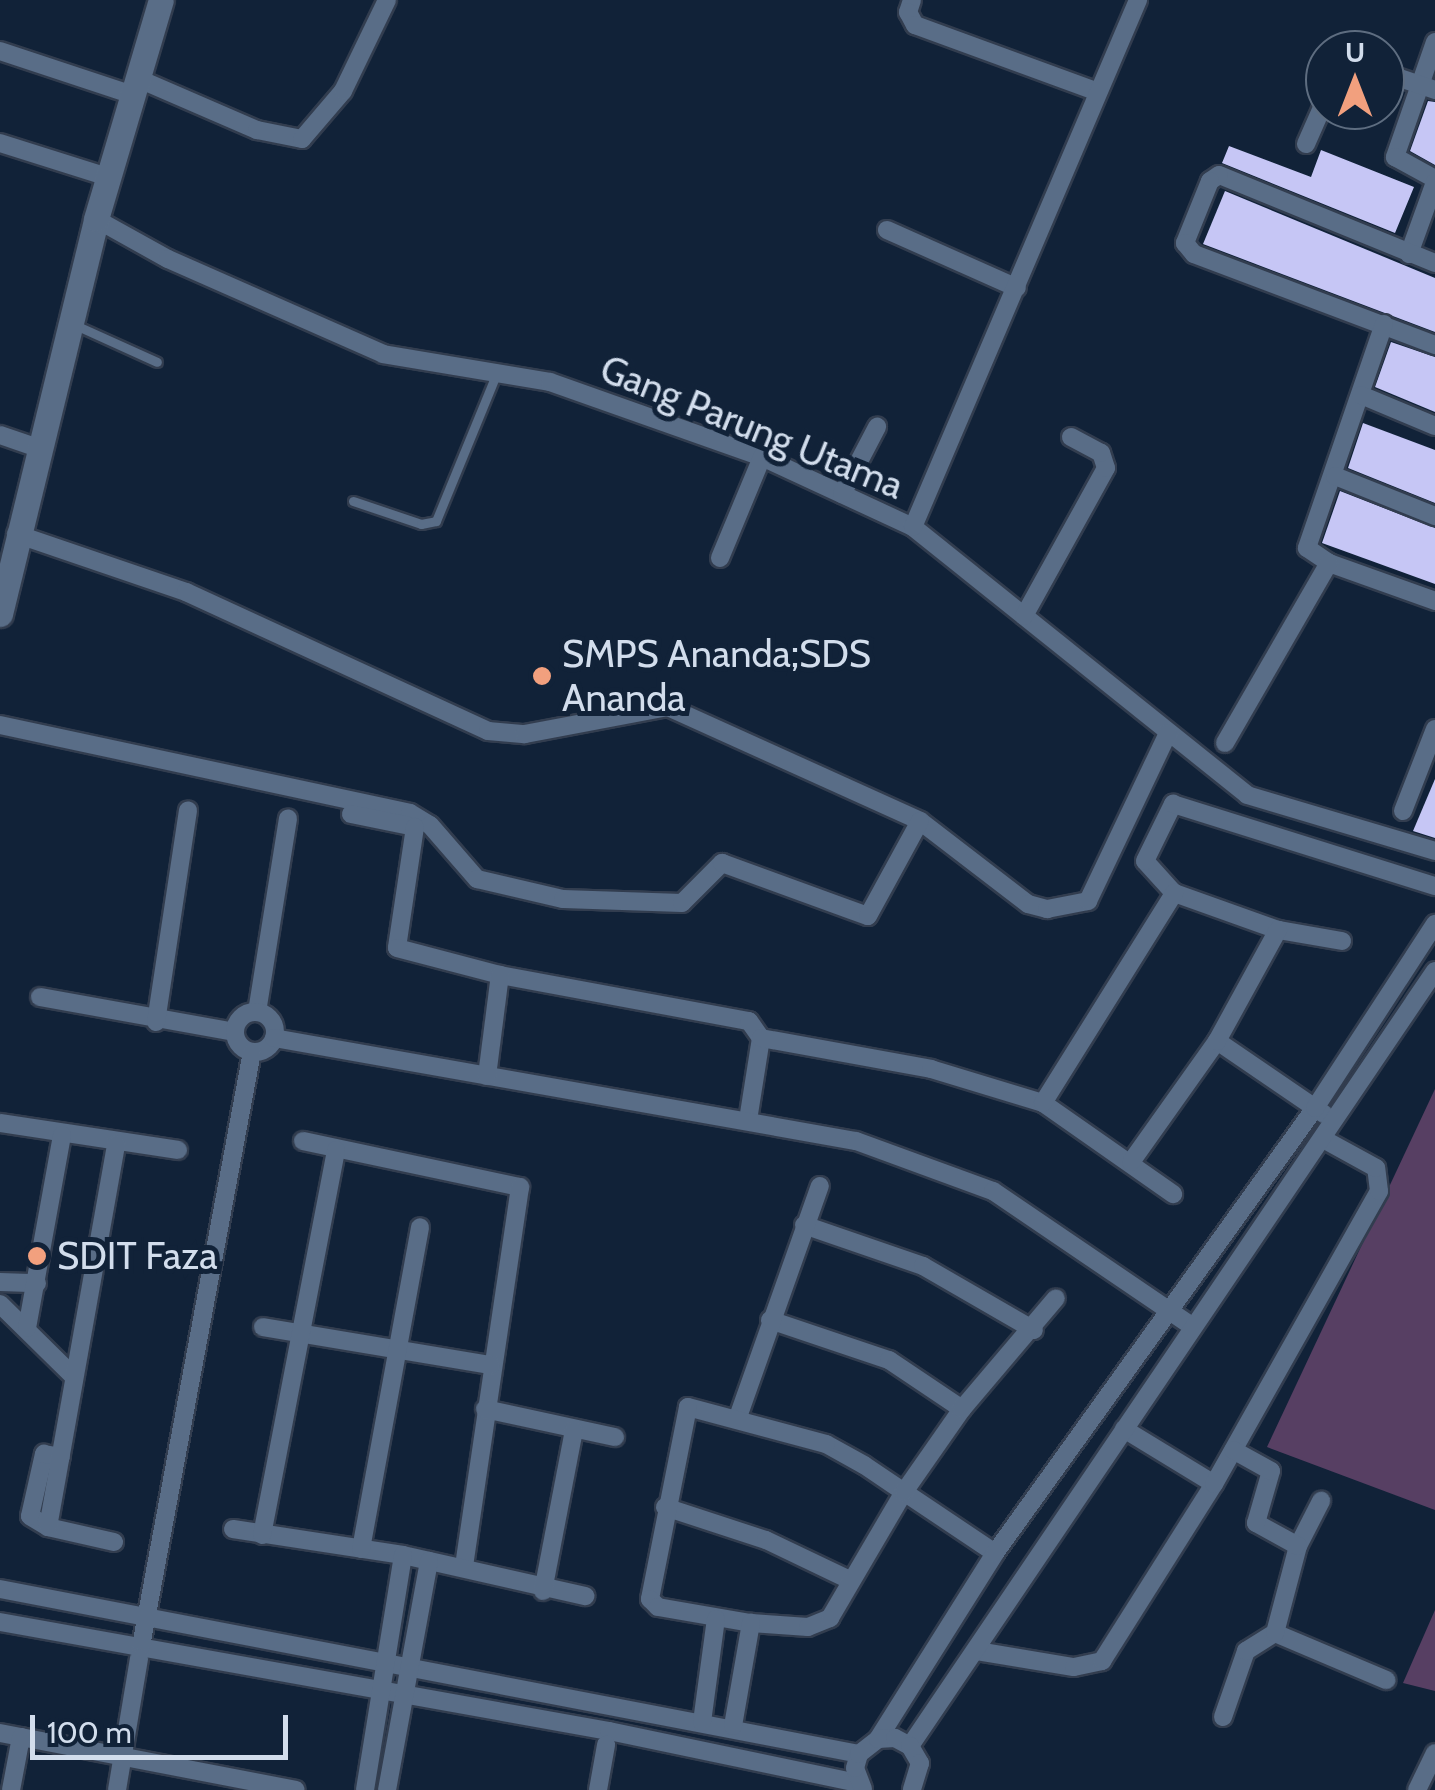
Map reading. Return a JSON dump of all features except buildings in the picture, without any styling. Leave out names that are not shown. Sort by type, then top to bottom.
[{"type":"main road","points":[[1,606],[96,219],[161,0]]},
{"type":"street","points":[[0,51],[136,87],[256,130],[302,139],[343,91],[386,0]]},
{"type":"street","points":[[912,0],[908,12],[915,25],[1098,92]]},
{"type":"street","points":[[913,526],[1138,0]]},
{"type":"street","points":[[1408,254],[1435,180],[1396,157],[1428,87],[1435,42]]},
{"type":"street","points":[[1306,144],[1312,130]]},
{"type":"street","points":[[0,144],[108,177]]},
{"type":"street","points":[[1435,263],[1219,175],[1210,182],[1185,240],[1194,254],[1435,345]]},
{"type":"street","name":"Gang Parung Utama","points":[[96,219],[168,259],[383,354],[424,366],[497,372],[550,382],[762,457],[913,526],[1246,795],[1435,851]]},
{"type":"street","points":[[888,230],[1017,288]]},
{"type":"street","points":[[1384,324],[1335,476],[1307,548],[1329,563],[1435,600]]},
{"type":"street","points":[[1361,395],[1435,426]]},
{"type":"street","points":[[842,494],[877,427]]},
{"type":"street","points":[[0,435],[38,448]]},
{"type":"street","points":[[1024,616],[1106,468],[1101,453],[1071,437]]},
{"type":"street","points":[[720,558],[762,457]]},
{"type":"street","points":[[1335,476],[1435,516]]},
{"type":"street","points":[[16,534],[186,592],[488,732],[526,734],[668,707],[920,822],[1028,904],[1076,908],[1088,902],[1168,732]]},
{"type":"street","points":[[1226,744],[1329,563]]},
{"type":"street","points":[[0,725],[410,814],[430,825],[477,879],[563,899],[682,903],[722,863],[868,916],[920,822]]},
{"type":"street","points":[[1403,810],[1435,729]]},
{"type":"street","points":[[1342,941],[1278,930],[1174,894],[1144,861],[1173,804],[1435,886]]},
{"type":"street","points":[[156,1022],[188,810]]},
{"type":"street","points":[[350,814],[416,826],[397,948],[500,974],[739,1014],[761,1038],[931,1069],[1043,1103],[1173,1194]]},
{"type":"street","points":[[257,1012],[288,818]]},
{"type":"street","points":[[1043,1103],[1174,894]]},
{"type":"street","points":[[860,1754],[878,1739],[995,1553],[1315,1108],[1435,924]]},
{"type":"street","points":[[1130,1162],[1217,1041],[1278,930]]},
{"type":"street","points":[[910,1746],[1435,971]]},
{"type":"street","points":[[487,1076],[500,974]]},
{"type":"street","points":[[40,997],[156,1022],[234,1032]]},
{"type":"street","points":[[252,1052],[239,1045],[234,1032],[242,1017],[257,1012]]},
{"type":"street","points":[[257,1012],[271,1021],[274,1038]]},
{"type":"street","points":[[118,1790],[140,1652],[252,1052],[274,1038],[856,1141],[962,1176],[1171,1306],[1193,1327]]},
{"type":"street","points":[[748,1120],[761,1038]]},
{"type":"street","points":[[1217,1041],[1334,1122]]},
{"type":"street","points":[[0,1123],[116,1144],[178,1150]]},
{"type":"street","points":[[27,1328],[62,1135]]},
{"type":"street","points":[[977,1651],[1074,1667],[1102,1661],[1214,1484],[1379,1192],[1376,1168],[1322,1139]]},
{"type":"street","points":[[303,1140],[520,1187],[464,1568]]},
{"type":"street","points":[[114,1542],[48,1526],[30,1516],[44,1454],[62,1457],[71,1374],[116,1144]]},
{"type":"street","points":[[262,1535],[298,1330],[336,1150]]},
{"type":"street","points":[[738,1417],[820,1186]]},
{"type":"street","points":[[804,1225],[923,1266],[1034,1330]]},
{"type":"street","points":[[361,1549],[420,1227]]},
{"type":"street","points":[[0,1282],[37,1284]]},
{"type":"street","points":[[995,1553],[904,1492],[826,1444],[738,1417],[688,1407],[650,1599],[658,1607],[716,1619],[822,1624],[904,1492],[962,1409],[1034,1330],[1056,1298]]},
{"type":"street","points":[[0,1304],[71,1374]]},
{"type":"street","points":[[770,1320],[888,1360],[962,1409]]},
{"type":"street","points":[[262,1327],[399,1346],[491,1364]]},
{"type":"street","points":[[485,1409],[616,1437]]},
{"type":"street","points":[[1124,1429],[1214,1484]]},
{"type":"street","points":[[543,1591],[574,1430]]},
{"type":"street","points":[[1234,1450],[1271,1471],[1256,1523],[1298,1546]]},
{"type":"street","points":[[1222,1717],[1246,1651],[1275,1633],[1298,1546],[1321,1501]]},
{"type":"street","points":[[665,1508],[766,1540],[850,1580]]},
{"type":"street","points":[[232,1529],[403,1555],[543,1591],[585,1596]]},
{"type":"street","points":[[365,1790],[403,1555]]},
{"type":"street","points":[[387,1790],[429,1561]]},
{"type":"street","points":[[0,1588],[733,1726],[860,1754]]},
{"type":"street","points":[[702,1722],[716,1619]]},
{"type":"street","points":[[0,1622],[140,1652],[380,1689],[861,1786],[860,1754]]},
{"type":"street","points":[[733,1726],[751,1623]]},
{"type":"street","points":[[1275,1633],[1386,1680]]},
{"type":"street","points":[[0,1733],[123,1756],[237,1784],[296,1790]]},
{"type":"street","points":[[11,1790],[21,1738]]},
{"type":"street","points":[[878,1739],[910,1746],[920,1763],[912,1790]]},
{"type":"street","points":[[598,1790],[606,1746]]},
{"type":"street","points":[[1417,1790],[1435,1753]]},
{"type":"lane","points":[[69,322],[158,362]]},
{"type":"lane","points":[[353,501],[422,524],[436,520],[497,372]]},
{"type":"shaded area","points":[[1435,1089],[1435,1510],[1267,1447]]},
{"type":"shaded area","points":[[1435,1610],[1435,1691],[1403,1683]]},
{"type":"place","name":"SMPS Ananda;SDS Ananda","points":[[542,676]]},
{"type":"place","name":"SDIT Faza","points":[[37,1256]]}]
